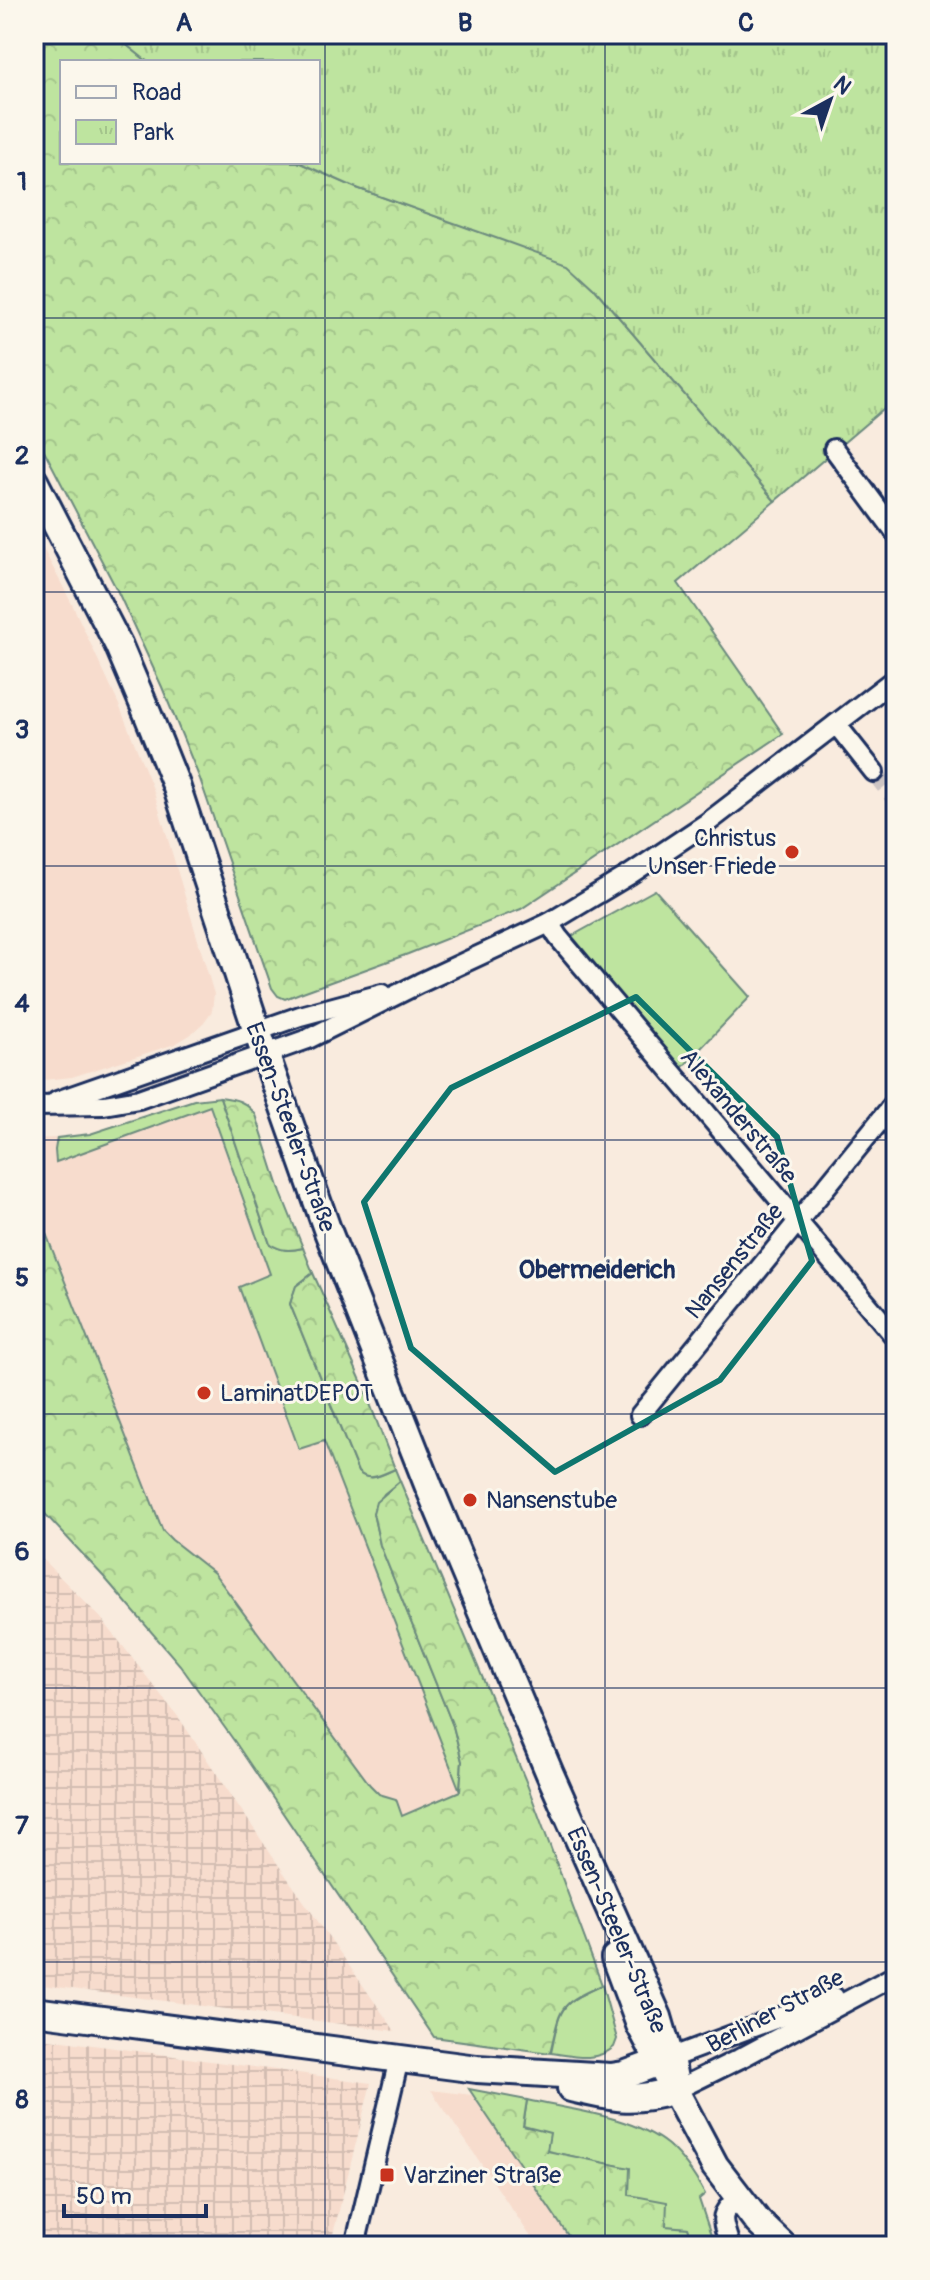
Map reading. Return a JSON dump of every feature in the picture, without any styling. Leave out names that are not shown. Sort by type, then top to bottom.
[{"type":"main road","name":"Essen-Steeler-Straße","points":[[34,481],[118,644],[176,785],[327,1229],[429,1487],[550,1774],[634,2010],[664,2060],[715,2166],[758,2222],[783,2246]]},
{"type":"main road","points":[[34,2011],[477,2069],[611,2077],[664,2060]]},
{"type":"main road","points":[[477,2069],[614,2098],[647,2098],[676,2090]]},
{"type":"street","points":[[834,449],[896,533]]},
{"type":"street","points":[[38,1106],[104,1105],[139,1099],[261,1042],[300,1016],[420,983],[549,923],[707,823],[896,678]]},
{"type":"street","points":[[836,724],[874,772]]},
{"type":"street","name":"Alexanderstraße","points":[[549,923],[896,1338]]},
{"type":"street","points":[[38,1106],[261,1042]]},
{"type":"street","name":"Nansenstraße","points":[[640,1415],[896,1101]]},
{"type":"street","name":"Berliner Straße","points":[[664,2060],[896,1974]]},
{"type":"street","name":"Berliner Straße","points":[[676,2090],[896,1974]]},
{"type":"street","points":[[355,2246],[399,2059]]},
{"type":"street","points":[[730,2246],[721,2217],[738,2198]]},
{"type":"highlighted area","points":[[636,997],[777,1137],[812,1261],[720,1380],[555,1472],[411,1348],[364,1202],[451,1088]]},
{"type":"shaded area","points":[[34,531],[119,705],[153,789],[214,994],[212,1011],[204,1022],[175,1044],[72,1077],[34,1081]]},
{"type":"shaded area","points":[[209,1106],[270,1275],[239,1288],[299,1449],[324,1441],[460,1791],[402,1816],[395,1800],[379,1794],[370,1785],[207,1567],[163,1531],[34,1203],[34,1139],[57,1138],[57,1161]]},
{"type":"shaded area","points":[[34,1551],[101,1618],[179,1718],[395,2031],[34,1984]]},
{"type":"shaded area","points":[[34,2037],[371,2083],[330,2246],[34,2246]]},
{"type":"shaded area","points":[[431,2090],[472,2095],[575,2246],[537,2246]]},
{"type":"green space","points":[[34,34],[113,34],[146,60],[60,60],[60,164],[302,164],[354,187],[568,263],[594,288],[775,501],[678,583],[783,734],[521,909],[285,999],[272,988],[200,779],[162,687],[118,592],[34,431]]},
{"type":"green space","points":[[113,34],[896,34],[896,398],[775,501],[594,288],[568,264],[354,187],[302,164],[320,164],[320,60],[146,60]]},
{"type":"green space","points":[[655,890],[750,997],[681,1069],[572,936]]},
{"type":"green space","points":[[220,1097],[270,1244],[285,1250],[303,1248],[313,1273],[296,1286],[290,1304],[358,1472],[372,1477],[395,1469],[400,1481],[384,1494],[373,1513],[380,1545],[453,1726],[462,1761],[460,1791],[324,1441],[299,1449],[239,1287],[270,1274],[210,1106],[56,1162],[57,1138],[90,1134],[194,1100]]},
{"type":"green space","points":[[220,1097],[240,1102],[256,1115],[281,1193],[303,1248],[285,1250],[270,1244]]},
{"type":"green space","points":[[34,1203],[163,1531],[214,1573],[370,1785],[379,1794],[396,1799],[402,1816],[460,1791],[462,1761],[453,1726],[380,1545],[373,1513],[376,1502],[400,1481],[525,1779],[602,1985],[576,1998],[563,2009],[550,2053],[434,2037],[180,1665],[34,1502]]},
{"type":"green space","points":[[313,1273],[362,1383],[395,1469],[381,1475],[367,1477],[358,1472],[290,1304],[296,1286]]},
{"type":"green space","points":[[602,1985],[617,2039],[614,2047],[592,2057],[551,2053],[563,2009],[576,1998]]},
{"type":"green space","points":[[469,2089],[527,2100],[523,2126],[550,2133],[547,2151],[630,2168],[629,2195],[667,2202],[666,2226],[688,2228],[692,2241],[674,2246],[575,2246]]},
{"type":"green space","points":[[527,2100],[620,2121],[654,2135],[668,2145],[689,2168],[705,2194],[699,2199],[711,2235],[692,2241],[688,2228],[666,2227],[629,2195],[629,2168],[546,2151],[523,2127]]},
{"type":"tunnel","points":[[874,772],[896,800]]},
{"type":"place","name":"Christus Unser Friede","points":[[792,852]]},
{"type":"place","name":"LaminatDEPOT","points":[[204,1393]]},
{"type":"place","name":"Nansenstube","points":[[470,1500]]},
{"type":"place","name":"Varziner Straße","points":[[387,2175]]},
{"type":"district","name":"Obermeiderich","points":[[597,1269]]}]
